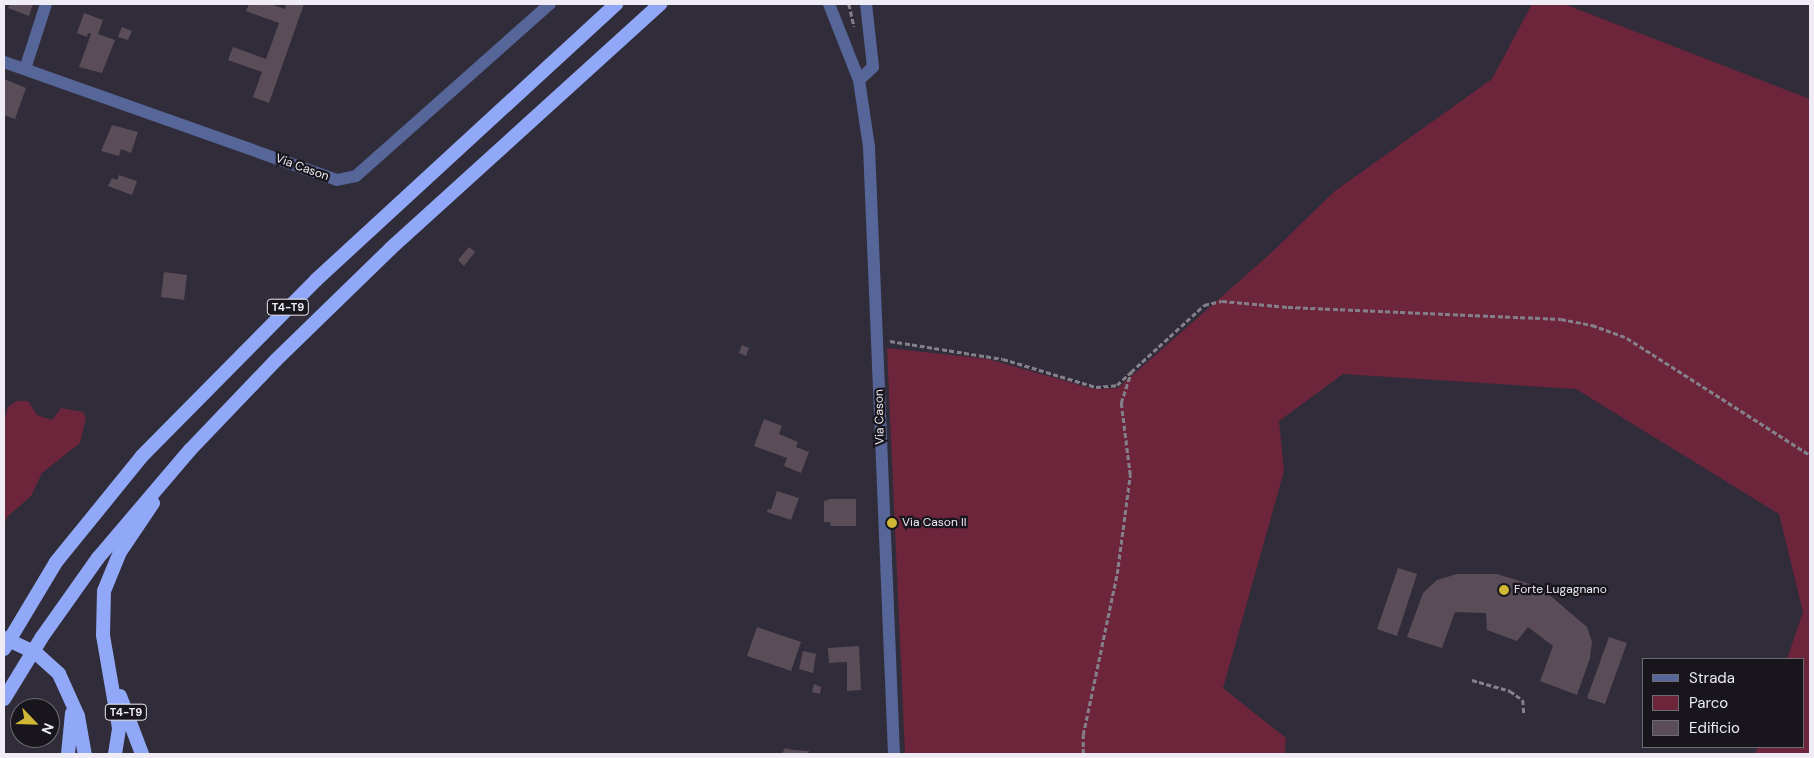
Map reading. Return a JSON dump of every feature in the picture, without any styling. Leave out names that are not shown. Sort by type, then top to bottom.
[{"type":"highway","name":"T4-T9","points":[[84,754],[78,716],[58,674],[36,653],[4,636],[56,562],[142,456],[316,280],[616,4]]},
{"type":"highway","name":"T4-T9","points":[[4,699],[66,600],[129,520],[190,450],[276,360],[390,249],[660,4]]},
{"type":"highway","name":"T4-T9","points":[[115,754],[119,728],[102,621],[108,578],[120,552],[190,450]]},
{"type":"highway","name":"T4-T9","points":[[4,649],[56,562]]},
{"type":"highway","name":"T4-T9","points":[[111,670],[142,754]]},
{"type":"highway","name":"T4-T9","points":[[68,754],[72,730],[69,694]]},
{"type":"street","points":[[25,69],[46,4]]},
{"type":"street","name":"Via Cason","points":[[4,62],[337,180],[356,176],[550,4]]},
{"type":"street","name":"Via Cason","points":[[829,4],[859,80],[869,147],[894,754]]},
{"type":"street","points":[[859,80],[872,68],[866,4]]},
{"type":"path","points":[[878,339],[1003,359],[1096,387],[1117,385],[1204,305],[1222,301],[1306,308],[1561,319],[1627,338],[1810,455]]},
{"type":"path","points":[[1083,754],[1083,735],[1117,574],[1130,483],[1121,403],[1131,372]]},
{"type":"path","points":[[1472,680],[1510,691],[1523,700],[1524,713]]},
{"type":"green space","points":[[1532,4],[1564,4],[1810,99],[1810,754],[1755,754],[1758,748],[1804,748],[1804,658],[1787,658],[1803,612],[1779,514],[1576,389],[1343,374],[1279,421],[1284,471],[1223,688],[1286,738],[1285,754],[905,754],[887,348],[988,359],[1094,389],[1118,388],[1270,254],[1335,191],[1492,79]]},
{"type":"green space","points":[[17,401],[28,401],[37,415],[52,420],[61,408],[83,412],[86,418],[80,443],[42,473],[31,496],[7,517],[4,525],[4,421],[8,407]]},
{"type":"building","points":[[10,4],[33,4],[29,16],[8,8]]},
{"type":"building","points":[[249,4],[270,4],[285,9],[286,4],[304,4],[269,103],[253,97],[262,72],[228,60],[233,47],[266,59],[279,23],[246,11]]},
{"type":"building","points":[[84,13],[103,20],[98,34],[115,40],[102,73],[79,67],[91,34],[88,33],[87,37],[77,33]]},
{"type":"building","points":[[122,27],[132,31],[128,40],[118,37]]},
{"type":"building","points":[[4,79],[26,88],[15,119],[4,115]]},
{"type":"building","points":[[112,125],[138,132],[131,153],[121,149],[119,156],[101,151]]},
{"type":"building","points":[[119,175],[137,181],[132,195],[108,186],[112,178],[117,180]]},
{"type":"building","points":[[469,247],[475,252],[464,266],[458,260]]},
{"type":"building","points":[[164,272],[187,275],[184,300],[161,297]]},
{"type":"building","points":[[742,345],[749,348],[746,356],[739,353]]},
{"type":"building","points":[[764,419],[782,426],[779,434],[798,442],[796,447],[809,452],[801,473],[784,466],[787,458],[754,446]]},
{"type":"building","points":[[777,491],[799,498],[791,520],[767,512],[768,509],[771,510]]},
{"type":"building","points":[[830,499],[856,499],[856,526],[831,526],[830,522],[824,522],[824,501]]},
{"type":"building","points":[[1398,568],[1417,574],[1397,636],[1377,629]]},
{"type":"building","points":[[1457,574],[1497,574],[1540,587],[1587,627],[1592,642],[1590,658],[1577,695],[1540,681],[1553,646],[1528,627],[1517,641],[1487,630],[1486,613],[1455,612],[1442,648],[1407,637],[1423,593],[1437,580]]},
{"type":"building","points":[[757,627],[801,642],[791,671],[747,656]]},
{"type":"building","points":[[1609,637],[1627,643],[1605,704],[1587,698]]},
{"type":"building","points":[[859,646],[861,690],[847,691],[847,662],[829,663],[828,648]]},
{"type":"building","points":[[803,651],[816,654],[813,673],[799,669]]},
{"type":"building","points":[[814,684],[821,687],[820,694],[812,692]]},
{"type":"building","points":[[785,748],[809,751],[808,754],[782,754]]},
{"type":"place","name":"Via Cason II","points":[[892,523]]},
{"type":"place","name":"Forte Lugagnano","points":[[1504,590]]}]
